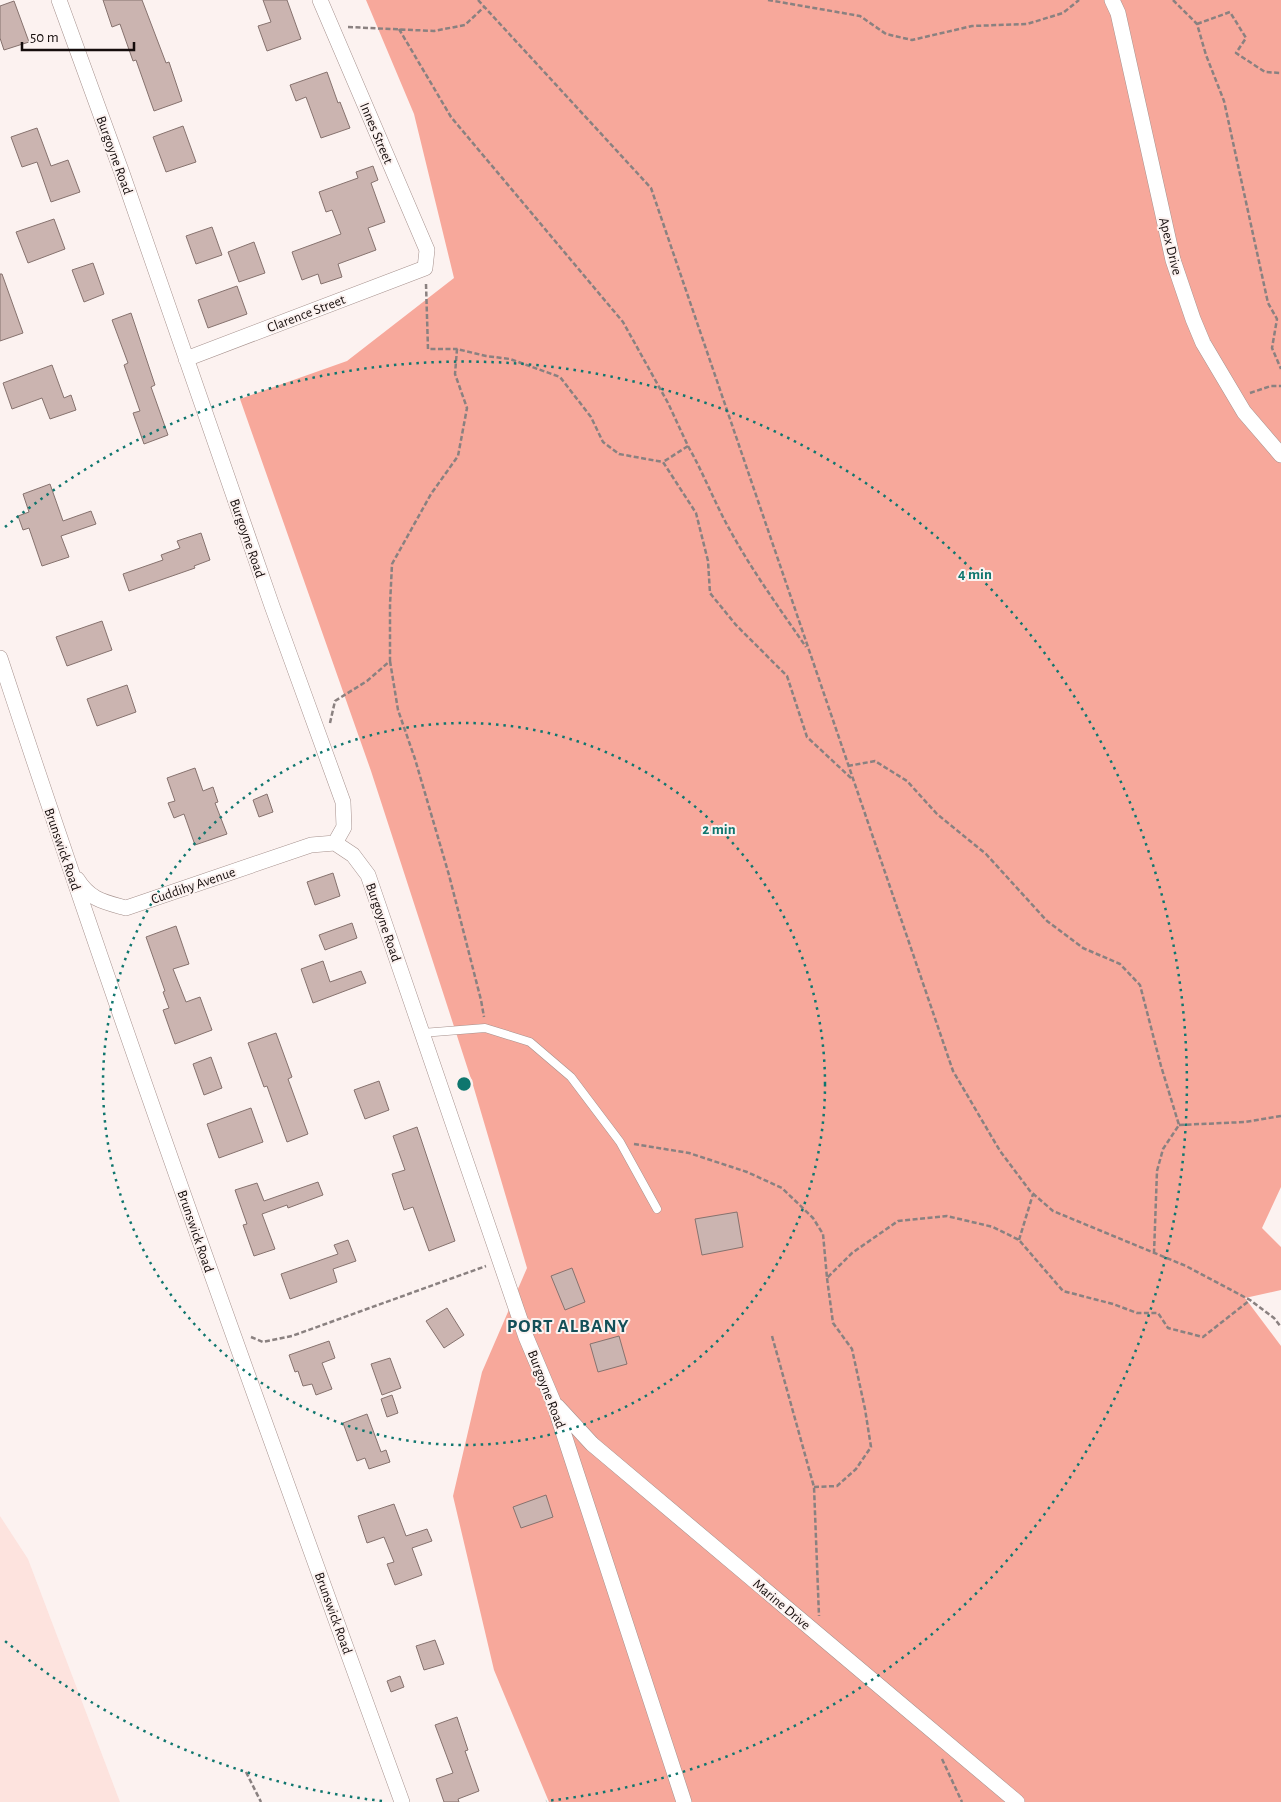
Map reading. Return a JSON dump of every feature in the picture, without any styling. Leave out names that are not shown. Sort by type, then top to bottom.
[{"type":"street","name":"Burgoyne Road","points":[[59,0],[122,173],[272,606],[343,802],[344,827],[335,844],[353,855],[368,875],[526,1337],[553,1401],[684,1802]]},
{"type":"street","name":"Innes Street","points":[[320,0],[428,250],[425,268]]},
{"type":"street","name":"Apex Drive","points":[[1118,4],[1173,260],[1193,319],[1203,343],[1244,412],[1281,455]]},
{"type":"street","name":"Clarence Street","points":[[186,359],[425,268]]},
{"type":"street","name":"Brunswick Road","points":[[0,658],[68,863],[228,1320],[402,1802]]},
{"type":"street","name":"Cuddihy Avenue","points":[[68,863],[84,890],[102,902],[126,908],[310,845],[335,844]]},
{"type":"street","name":"Marine Drive","points":[[553,1401],[592,1444],[1017,1802]]},
{"type":"lane","points":[[422,1034],[485,1028],[530,1042],[571,1077],[620,1142],[657,1209]]},
{"type":"path","points":[[478,0],[651,188],[953,1071],[1000,1151],[1033,1194],[1053,1211],[1186,1266],[1250,1300],[1274,1318],[1281,1327]]},
{"type":"path","points":[[768,0],[860,16],[886,34],[912,40],[972,26],[1027,24],[1063,13],[1079,0]]},
{"type":"path","points":[[1173,0],[1198,24],[1206,55],[1224,100],[1268,303],[1277,319],[1272,348],[1281,369]]},
{"type":"path","points":[[331,26],[434,31],[465,25],[484,7]]},
{"type":"path","points":[[1198,24],[1230,12],[1246,38],[1236,54],[1264,72],[1281,74]]},
{"type":"path","points":[[399,29],[451,117],[623,322],[668,403],[730,530],[762,584],[808,650]]},
{"type":"path","points":[[425,268],[428,349],[457,349],[486,356],[510,359],[560,377],[591,417],[603,442],[620,454],[663,462],[688,446]]},
{"type":"path","points":[[457,349],[455,374],[467,408],[458,456],[431,494],[392,564],[390,661],[398,710],[449,875],[481,1000],[485,1028]]},
{"type":"path","points":[[1237,399],[1271,386],[1281,386]]},
{"type":"path","points":[[663,462],[696,513],[708,561],[710,593],[736,625],[786,676],[807,737],[852,779]]},
{"type":"path","points":[[333,731],[330,723],[335,701],[367,681],[390,661]]},
{"type":"path","points":[[848,766],[875,761],[907,781],[937,814],[986,854],[1047,921],[1083,948],[1120,964],[1140,985],[1161,1066],[1179,1125],[1164,1149],[1157,1171],[1154,1253]]},
{"type":"path","points":[[1179,1125],[1245,1122],[1281,1116]]},
{"type":"path","points":[[620,1142],[689,1153],[747,1172],[782,1188],[814,1218],[823,1234],[833,1323],[852,1349],[871,1447],[856,1469],[838,1486],[814,1487]]},
{"type":"path","points":[[1019,1240],[1033,1194]]},
{"type":"path","points":[[827,1278],[852,1253],[898,1221],[947,1216],[993,1227],[1019,1240],[1063,1291],[1113,1304],[1137,1313],[1158,1312],[1168,1328],[1203,1337],[1250,1300]]},
{"type":"path","points":[[250,1337],[263,1342],[292,1336],[486,1266]]},
{"type":"path","points":[[772,1336],[814,1487],[819,1599],[818,1635]]},
{"type":"path","points":[[939,1751],[962,1802]]},
{"type":"path","points":[[246,1772],[261,1802]]},
{"type":"shaded area","points":[[366,0],[1281,0],[1281,1187],[1262,1228],[1281,1247],[1281,1290],[1245,1298],[1281,1346],[1281,1802],[549,1802],[494,1670],[453,1496],[482,1372],[527,1268],[473,1085],[371,771],[240,399],[347,361],[454,278],[414,114]]},
{"type":"shaded area","points":[[0,1516],[28,1559],[120,1802],[0,1802]]},
{"type":"building","points":[[103,0],[142,0],[166,63],[169,62],[182,101],[154,111],[136,60],[133,61],[120,24],[112,27]]},
{"type":"building","points":[[263,0],[287,0],[301,39],[267,51],[258,26],[271,22]]},
{"type":"building","points":[[14,1],[29,42],[4,50],[0,38],[0,6]]},
{"type":"building","points":[[327,72],[338,103],[340,102],[350,128],[321,138],[306,97],[296,101],[290,85]]},
{"type":"building","points":[[183,126],[196,162],[166,172],[153,137]]},
{"type":"building","points":[[37,128],[51,166],[68,160],[80,192],[51,202],[37,162],[22,167],[11,137]]},
{"type":"building","points":[[373,166],[378,180],[371,183],[385,222],[368,228],[376,250],[338,264],[342,277],[321,284],[318,274],[302,280],[292,252],[341,234],[332,210],[326,212],[319,192],[358,178],[356,172]]},
{"type":"building","points":[[54,219],[65,249],[28,263],[16,232]]},
{"type":"building","points":[[212,227],[222,255],[196,264],[186,236]]},
{"type":"building","points":[[254,242],[265,273],[239,282],[228,252]]},
{"type":"building","points":[[93,263],[104,294],[84,302],[72,270]]},
{"type":"building","points":[[0,274],[2,274],[23,333],[0,341]]},
{"type":"building","points":[[237,286],[247,314],[208,328],[198,300]]},
{"type":"building","points":[[131,313],[155,385],[151,387],[168,435],[144,444],[133,413],[140,411],[124,365],[128,363],[112,320]]},
{"type":"building","points":[[52,365],[64,398],[71,395],[76,410],[50,419],[42,398],[12,409],[3,383]]},
{"type":"building","points":[[50,484],[63,521],[91,511],[96,524],[61,536],[69,557],[42,566],[29,528],[23,530],[18,516],[29,512],[23,494]]},
{"type":"building","points":[[201,533],[210,560],[194,566],[195,568],[129,591],[123,574],[163,560],[161,555],[180,548],[177,541]]},
{"type":"building","points":[[102,621],[112,650],[67,666],[56,637]]},
{"type":"building","points":[[127,685],[136,712],[97,726],[87,699]]},
{"type":"building","points":[[195,768],[203,791],[213,787],[218,802],[215,803],[227,834],[195,845],[184,814],[174,818],[168,803],[175,801],[167,778]]},
{"type":"building","points":[[267,794],[273,812],[259,817],[253,800]]},
{"type":"building","points":[[333,873],[340,896],[315,905],[307,882]]},
{"type":"building","points":[[352,923],[357,938],[325,950],[319,935]]},
{"type":"building","points":[[176,926],[189,964],[173,969],[186,1002],[200,997],[212,1030],[175,1044],[163,1010],[169,1008],[163,992],[165,991],[146,937]]},
{"type":"building","points":[[323,961],[330,982],[361,971],[366,983],[313,1003],[301,969]]},
{"type":"building","points":[[276,1033],[292,1077],[288,1079],[308,1134],[287,1142],[267,1086],[264,1087],[248,1043]]},
{"type":"building","points":[[211,1057],[222,1088],[204,1095],[193,1064]]},
{"type":"building","points":[[379,1081],[389,1110],[365,1119],[354,1090]]},
{"type":"building","points":[[251,1108],[263,1142],[219,1158],[207,1124]]},
{"type":"building","points":[[417,1127],[455,1241],[429,1251],[413,1207],[404,1210],[392,1174],[405,1170],[393,1136]]},
{"type":"building","points":[[318,1182],[323,1195],[288,1208],[287,1205],[262,1214],[275,1249],[254,1256],[243,1225],[247,1224],[235,1190],[257,1183],[264,1201]]},
{"type":"building","points":[[737,1212],[743,1247],[702,1255],[695,1219]]},
{"type":"building","points":[[348,1240],[356,1261],[333,1269],[337,1282],[290,1299],[281,1274],[338,1254],[334,1245]]},
{"type":"building","points":[[572,1268],[585,1302],[565,1310],[551,1276]]},
{"type":"building","points":[[447,1308],[464,1335],[444,1348],[426,1321]]},
{"type":"building","points":[[619,1336],[627,1364],[598,1372],[590,1344]]},
{"type":"building","points":[[329,1341],[335,1358],[322,1363],[332,1389],[316,1395],[312,1384],[303,1386],[298,1371],[295,1372],[289,1355]]},
{"type":"building","points":[[390,1358],[401,1388],[382,1395],[371,1364]]},
{"type":"building","points":[[392,1395],[398,1413],[387,1417],[381,1399]]},
{"type":"building","points":[[367,1414],[381,1452],[386,1450],[390,1462],[369,1469],[365,1458],[357,1461],[343,1423]]},
{"type":"building","points":[[546,1495],[553,1517],[521,1528],[513,1507]]},
{"type":"building","points":[[394,1504],[406,1536],[427,1529],[432,1541],[412,1548],[422,1575],[395,1585],[387,1564],[394,1562],[384,1537],[367,1543],[358,1516]]},
{"type":"building","points":[[435,1640],[444,1664],[424,1670],[416,1646]]},
{"type":"building","points":[[400,1676],[404,1687],[391,1692],[387,1681]]},
{"type":"building","points":[[457,1717],[468,1750],[465,1751],[479,1791],[458,1799],[459,1802],[444,1802],[436,1779],[453,1773],[435,1725]]},
{"type":"district","name":"PORT ALBANY","points":[[568,1325]]}]
